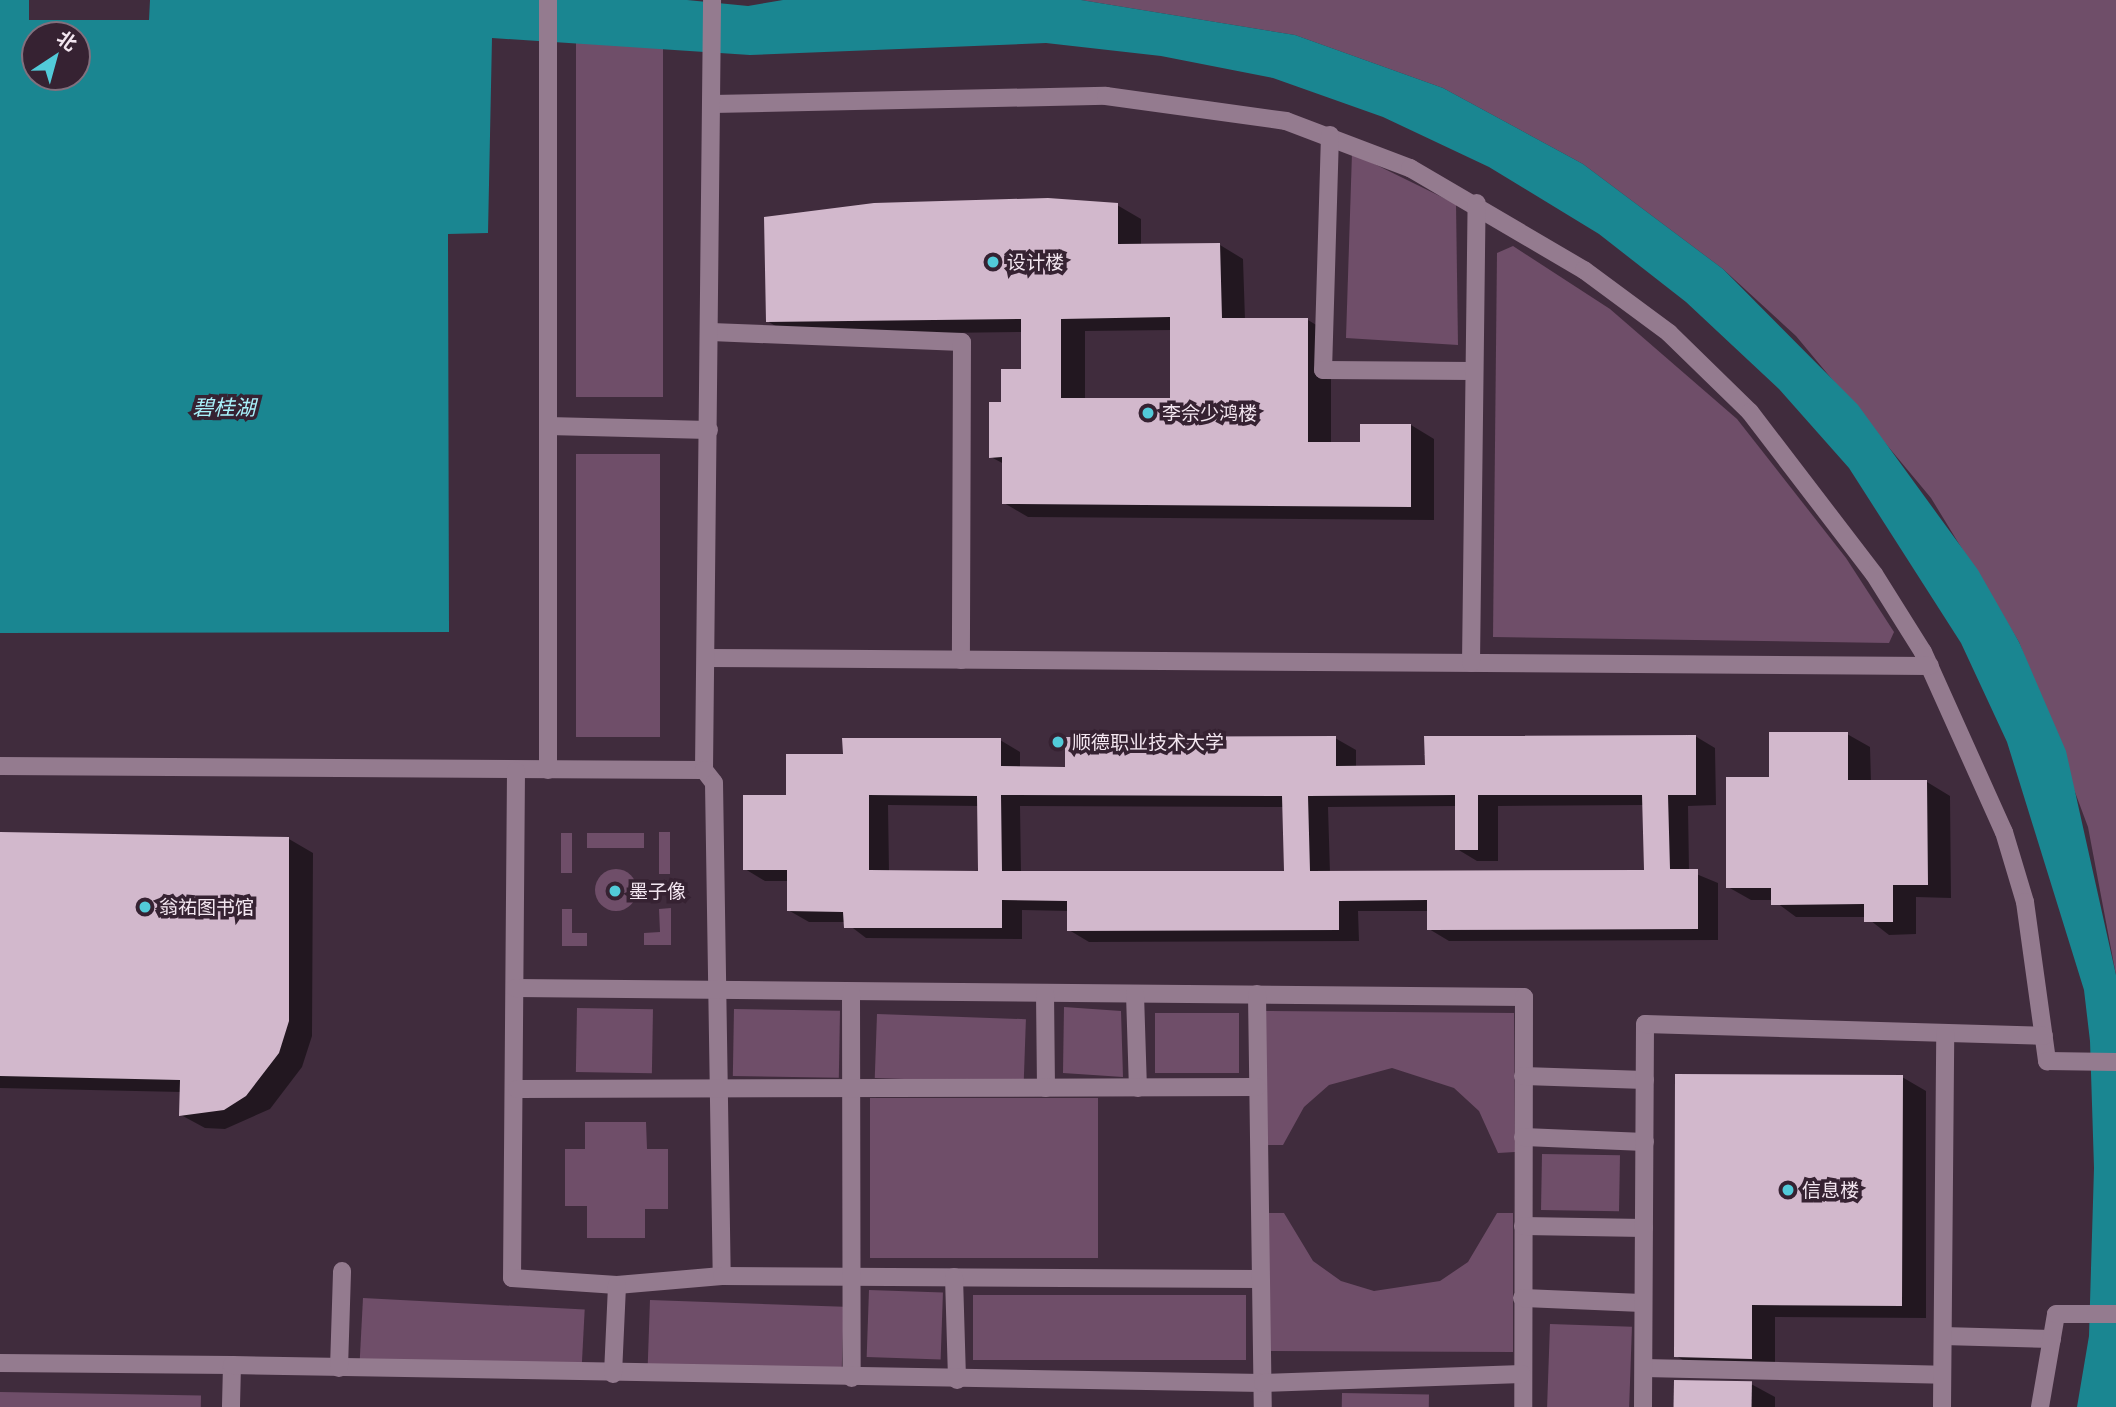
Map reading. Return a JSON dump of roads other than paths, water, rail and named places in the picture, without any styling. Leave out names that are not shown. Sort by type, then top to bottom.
[{"type":"street","points":[[548,0],[548,770]]},
{"type":"street","points":[[712,0],[704,770],[714,783],[722,1276]]},
{"type":"street","points":[[712,104],[1106,96],[1183,103],[1330,135],[1477,203],[1669,333],[1751,412],[1820,496],[1930,666],[2007,844],[2025,902],[2047,1061],[2116,1062]]},
{"type":"street","points":[[1330,135],[1323,370],[1475,371]]},
{"type":"street","points":[[1471,663],[1477,203]]},
{"type":"street","points":[[710,332],[962,342],[961,660]]},
{"type":"street","points":[[548,426],[709,430]]},
{"type":"street","points":[[706,658],[1930,666]]},
{"type":"street","points":[[0,766],[704,770]]},
{"type":"street","points":[[516,771],[517,1089],[512,1278],[617,1285],[722,1276],[1259,1279]]},
{"type":"street","points":[[515,988],[1524,998],[1523,1407]]},
{"type":"street","points":[[851,992],[854,1276],[852,1378]]},
{"type":"street","points":[[1045,993],[1046,1088]]},
{"type":"street","points":[[1135,994],[1138,1088]]},
{"type":"street","points":[[1257,995],[1259,1279],[1263,1407]]},
{"type":"street","points":[[1643,1407],[1645,1024],[2044,1036]]},
{"type":"street","points":[[1942,1407],[1945,1033]]},
{"type":"street","points":[[1523,1076],[1645,1080]]},
{"type":"street","points":[[517,1089],[1257,1087]]},
{"type":"street","points":[[1523,1137],[1645,1142]]},
{"type":"street","points":[[1523,1226],[1644,1228]]},
{"type":"street","points":[[339,1368],[342,1271]]},
{"type":"street","points":[[954,1278],[957,1380]]},
{"type":"street","points":[[613,1374],[617,1285]]},
{"type":"street","points":[[1522,1298],[1642,1303]]},
{"type":"street","points":[[2040,1407],[2056,1314],[2116,1314]]},
{"type":"street","points":[[1943,1336],[2052,1339]]},
{"type":"street","points":[[0,1363],[1264,1383],[1522,1374]]},
{"type":"street","points":[[231,1407],[232,1365]]},
{"type":"street","points":[[1644,1368],[1942,1375]]},
{"type":"water","name":"碧桂湖","points":[[0,0],[29,0],[29,20],[149,20],[150,0],[687,0],[748,6],[783,0],[1081,0],[1295,35],[1443,88],[1583,164],[1723,269],[1858,405],[1978,570],[2019,642],[2066,751],[2116,975],[2116,1407],[2077,1407],[2089,1336],[2094,1168],[2090,1041],[2084,990],[2007,742],[1961,643],[1849,468],[1779,389],[1686,302],[1599,234],[1489,167],[1383,117],[1273,78],[1161,56],[1046,43],[750,55],[492,38],[488,233],[448,234],[449,632],[0,633]]},
{"type":"place","name":"设计楼","points":[[993,262]]},
{"type":"place","name":"李佘少鸿楼","points":[[1148,413]]},
{"type":"place","name":"顺德职业技术大学","points":[[1058,742]]},
{"type":"place","name":"墨子像","points":[[615,891]]},
{"type":"place","name":"翁祐图书馆","points":[[145,907]]},
{"type":"place","name":"信息楼","points":[[1788,1190]]}]
